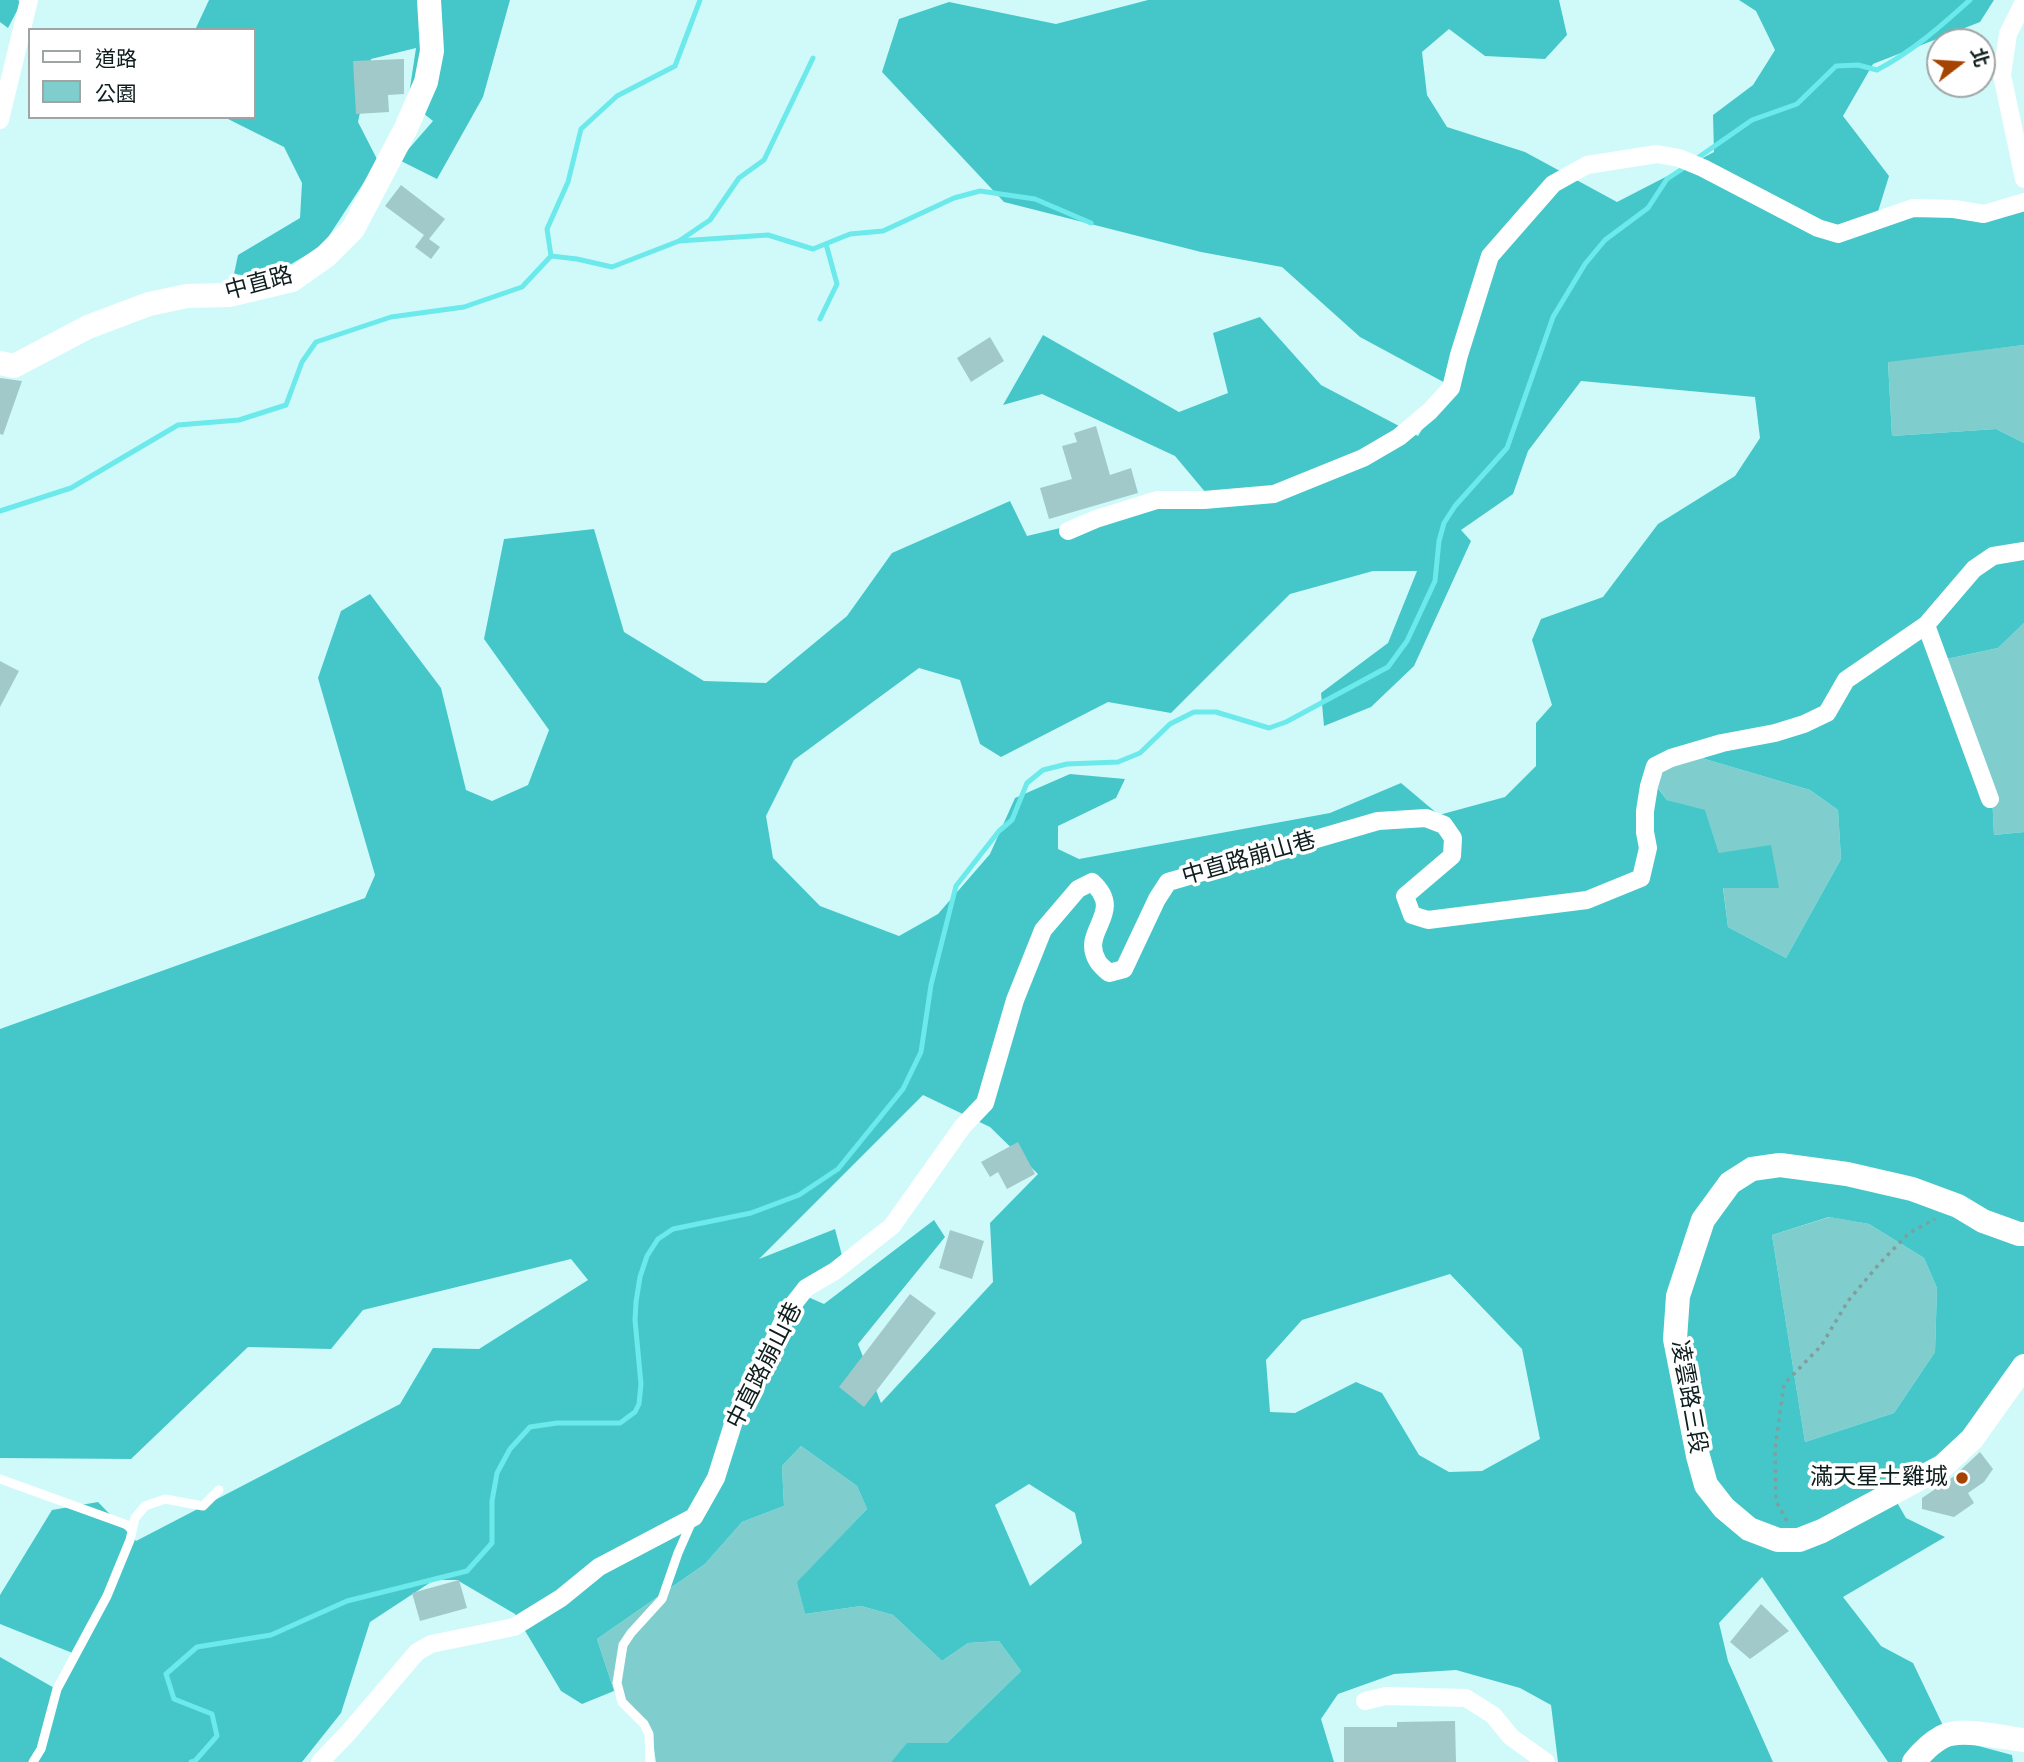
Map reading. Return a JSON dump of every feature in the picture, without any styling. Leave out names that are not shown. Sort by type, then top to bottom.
[{"type":"street","points":[[0,120],[29,0]]},
{"type":"street","name":"中直路","points":[[0,363],[14,366],[88,327],[149,304],[187,296],[229,295],[292,280],[326,256],[353,229],[406,128],[426,82],[432,51],[429,0]]},
{"type":"street","points":[[2024,2],[2008,34],[2002,75],[2024,179]]},
{"type":"street","points":[[1068,531],[1096,519],[1157,500],[1204,500],[1274,494],[1363,458],[1399,437],[1430,411],[1451,388],[1490,256],[1553,184],[1587,165],[1657,154],[1679,158],[1818,229],[1838,234],[1913,208],[1954,209],[1984,214],[2024,202]]},
{"type":"street","name":"中直路崩山巷","points":[[694,1517],[716,1478],[734,1421],[788,1311],[806,1288],[835,1271],[892,1226],[963,1126],[985,1103],[1015,1000],[1043,930],[1079,889],[1092,882],[1104,892],[1106,906],[1093,943],[1096,960],[1109,973],[1124,969],[1157,899],[1168,882],[1378,821],[1426,818],[1444,825],[1452,838],[1452,856],[1405,896],[1412,915],[1428,920],[1587,900],[1641,878],[1648,848],[1645,811],[1656,766],[1671,758],[1722,743],[1775,733],[1827,713],[1846,680],[1926,625],[1974,569],[1993,555],[2024,551]]},
{"type":"street","points":[[1926,625],[1990,799]]},
{"type":"street","name":"凌雲路三段","points":[[1799,1541],[1778,1540],[1749,1529],[1724,1508],[1706,1485],[1675,1339],[1678,1296],[1703,1220],[1730,1184],[1752,1169],[1780,1165],[1847,1174],[1912,1189],[1958,1206],[1983,1221],[2024,1234]]},
{"type":"street","points":[[1799,1541],[1831,1527],[1943,1466],[1972,1439],[2024,1366]]},
{"type":"street","points":[[320,1762],[417,1652],[431,1644],[514,1626],[561,1598],[599,1567],[694,1517]]},
{"type":"street","points":[[1365,1701],[1386,1696],[1466,1698],[1493,1716],[1511,1737],[1546,1762]]},
{"type":"street","points":[[1914,1762],[1927,1747],[1945,1735],[1973,1734],[2024,1740]]},
{"type":"lane","points":[[0,1479],[133,1527]]},
{"type":"lane","points":[[33,1762],[41,1749],[57,1689],[107,1596],[126,1552],[135,1518],[145,1506],[165,1499],[204,1506],[219,1490]]},
{"type":"lane","points":[[650,1762],[649,1734],[644,1724],[622,1702],[617,1683],[623,1645],[662,1599],[694,1517]]},
{"type":"path","points":[[1799,1541],[1776,1501],[1775,1449],[1784,1384],[1821,1346],[1848,1301],[1909,1233],[1958,1206]]},
{"type":"green space","points":[[2024,345],[2024,443],[1996,429],[1892,436],[1888,361]]},
{"type":"green space","points":[[2024,623],[2024,832],[1994,835],[1992,794],[1937,661],[1998,648]]},
{"type":"green space","points":[[1688,754],[1810,790],[1838,810],[1841,859],[1786,958],[1728,927],[1723,887],[1779,887],[1719,853],[1705,811],[1667,800],[1651,778]]},
{"type":"green space","points":[[1830,1217],[1869,1224],[1924,1258],[1937,1288],[1935,1352],[1894,1413],[1805,1442],[1772,1235]]},
{"type":"green space","points":[[801,1446],[857,1486],[867,1509],[798,1582],[805,1614],[861,1606],[893,1615],[942,1661],[968,1643],[999,1641],[1021,1671],[947,1743],[907,1744],[891,1762],[656,1762],[651,1729],[614,1691],[597,1639],[705,1564],[742,1522],[784,1506],[782,1466]]},
{"type":"shaded area","points":[[0,0],[18,0],[21,3],[8,28],[0,22]]},
{"type":"shaded area","points":[[209,0],[510,0],[483,97],[437,179],[399,160],[433,121],[408,101],[416,48],[371,59],[358,122],[378,161],[323,245],[268,278],[234,274],[238,255],[300,218],[302,183],[284,147],[228,119],[256,119],[256,28],[196,28]]},
{"type":"shaded area","points":[[1148,0],[1559,0],[1567,35],[1545,59],[1485,56],[1449,29],[1422,52],[1427,95],[1447,127],[1525,152],[1617,202],[1714,152],[1713,115],[1753,85],[1775,50],[1756,11],[1739,0],[1994,0],[1980,22],[1965,28],[1926,28],[1926,43],[1873,64],[1843,116],[1889,176],[1876,218],[2024,201],[2024,345],[1888,362],[1892,436],[1996,429],[2024,443],[2024,623],[1998,648],[1937,661],[1981,748],[1992,794],[1994,835],[2024,832],[2024,1382],[1895,1499],[1906,1518],[1945,1537],[1843,1597],[1881,1646],[1913,1663],[1949,1738],[2012,1755],[2013,1762],[1888,1762],[1762,1577],[1719,1623],[1728,1661],[1773,1762],[1558,1762],[1551,1705],[1520,1688],[1456,1670],[1394,1674],[1338,1694],[1321,1719],[1334,1762],[891,1762],[907,1743],[947,1743],[1021,1671],[999,1641],[968,1643],[942,1661],[893,1615],[861,1606],[805,1614],[797,1582],[867,1509],[857,1486],[801,1446],[782,1466],[784,1506],[742,1522],[705,1564],[597,1639],[614,1691],[582,1704],[561,1691],[515,1614],[457,1580],[434,1580],[370,1622],[341,1713],[302,1762],[0,1762],[0,1657],[56,1689],[75,1654],[0,1624],[0,1595],[52,1510],[98,1502],[136,1541],[400,1404],[433,1348],[479,1349],[588,1280],[571,1259],[363,1310],[331,1349],[248,1347],[131,1459],[0,1458],[0,1029],[365,898],[375,875],[318,678],[341,611],[370,594],[441,688],[466,790],[492,801],[528,785],[549,730],[484,639],[504,539],[594,529],[624,632],[704,681],[766,683],[847,616],[892,553],[1010,501],[1027,536],[1206,493],[1175,456],[1042,394],[1003,405],[1043,335],[1179,412],[1228,393],[1213,333],[1260,317],[1321,385],[1418,436],[1449,385],[1360,337],[1282,267],[1201,252],[1004,202],[882,72],[899,19],[949,2],[1056,24]],"holes":[[[1581,381],[1755,397],[1760,438],[1735,476],[1658,524],[1603,597],[1541,619],[1532,640],[1552,705],[1536,723],[1536,766],[1505,797],[1439,815],[1401,783],[1330,813],[1079,859],[1058,849],[1058,826],[1116,798],[1125,779],[1070,774],[1015,798],[990,854],[938,914],[899,936],[820,906],[773,858],[766,816],[794,760],[919,668],[960,680],[980,744],[1001,757],[1108,702],[1171,713],[1290,594],[1373,571],[1417,571],[1388,643],[1321,693],[1324,726],[1371,707],[1414,666],[1471,541],[1461,530],[1513,494],[1528,451]],[[1688,754],[1810,790],[1838,810],[1841,859],[1786,958],[1728,927],[1723,888],[1779,888],[1771,845],[1719,853],[1705,810],[1667,800],[1651,779]],[[923,1095],[990,1127],[1038,1174],[990,1223],[993,1282],[881,1403],[858,1344],[945,1237],[934,1220],[824,1304],[808,1297],[844,1263],[835,1229],[759,1259]],[[1829,1217],[1869,1224],[1924,1258],[1937,1288],[1935,1352],[1894,1413],[1805,1442],[1772,1235]],[[1450,1274],[1522,1349],[1540,1439],[1482,1471],[1449,1472],[1419,1455],[1382,1393],[1356,1382],[1295,1413],[1270,1412],[1266,1360],[1302,1320]],[[1029,1484],[1075,1513],[1082,1543],[1030,1586],[995,1505]]]},
{"type":"building","points":[[404,59],[404,94],[388,95],[389,112],[356,114],[353,61]]},
{"type":"building","points":[[401,185],[445,219],[429,239],[440,247],[431,259],[415,247],[424,235],[385,206]]},
{"type":"building","points":[[990,337],[1004,361],[971,382],[957,358]]},
{"type":"building","points":[[0,378],[22,381],[3,435],[0,434]]},
{"type":"building","points":[[1096,426],[1110,475],[1131,468],[1138,493],[1049,519],[1040,488],[1072,479],[1062,446],[1077,442],[1074,433]]},
{"type":"building","points":[[0,661],[19,671],[0,707]]},
{"type":"building","points":[[1018,1142],[1035,1174],[1007,1189],[998,1172],[990,1177],[981,1162]]},
{"type":"building","points":[[950,1230],[984,1241],[972,1279],[939,1268]]},
{"type":"building","points":[[910,1294],[936,1313],[864,1407],[839,1387]]},
{"type":"building","name":"滿天星土雞城","points":[[1980,1452],[1993,1469],[1984,1482],[1968,1493],[1974,1503],[1954,1517],[1922,1509],[1922,1498],[1953,1477]]},
{"type":"building","points":[[459,1580],[467,1608],[420,1621],[412,1593]]},
{"type":"building","points":[[1761,1604],[1789,1631],[1750,1659],[1730,1642]]},
{"type":"building","points":[[1455,1721],[1456,1762],[1344,1762],[1344,1727],[1397,1727],[1397,1722]]},
{"type":"waterway","points":[[0,511],[71,488],[178,425],[239,420],[286,405],[302,362],[316,342],[391,317],[464,307],[522,287],[551,256],[547,229],[568,182],[581,129],[617,96],[675,66],[700,0]]},
{"type":"waterway","points":[[1696,159],[1752,120],[1797,104],[1836,66],[1858,65],[1877,70],[1890,63],[1926,38],[1970,0]]},
{"type":"waterway","points":[[551,256],[612,267],[679,241],[710,220],[739,178],[764,160],[813,58]]},
{"type":"waterway","points":[[191,1762],[195,1761],[217,1736],[212,1714],[174,1699],[166,1674],[197,1647],[271,1635],[347,1601],[467,1571],[492,1543],[492,1501],[497,1473],[510,1449],[530,1427],[557,1423],[620,1423],[635,1412],[639,1404],[641,1384],[636,1302],[647,1256],[658,1239],[673,1229],[751,1213],[799,1195],[838,1169],[903,1089],[921,1052],[931,985],[956,886],[999,831],[1012,820],[1027,783],[1043,770],[1067,764],[1118,762],[1140,753],[1170,724],[1194,712],[1216,712],[1269,728],[1286,722],[1388,667],[1407,641],[1435,581],[1439,541],[1444,523],[1455,506],[1507,448],[1553,317],[1585,264],[1605,240],[1648,208],[1667,179],[1688,165]]},
{"type":"waterway","points":[[679,241],[768,235],[813,249],[850,234],[883,231],[954,198],[980,191],[1035,199],[1091,223]]},
{"type":"waterway","points":[[820,319],[837,284],[826,244]]},
{"type":"place","name":"滿天星土雞城","points":[[1962,1478]]}]
